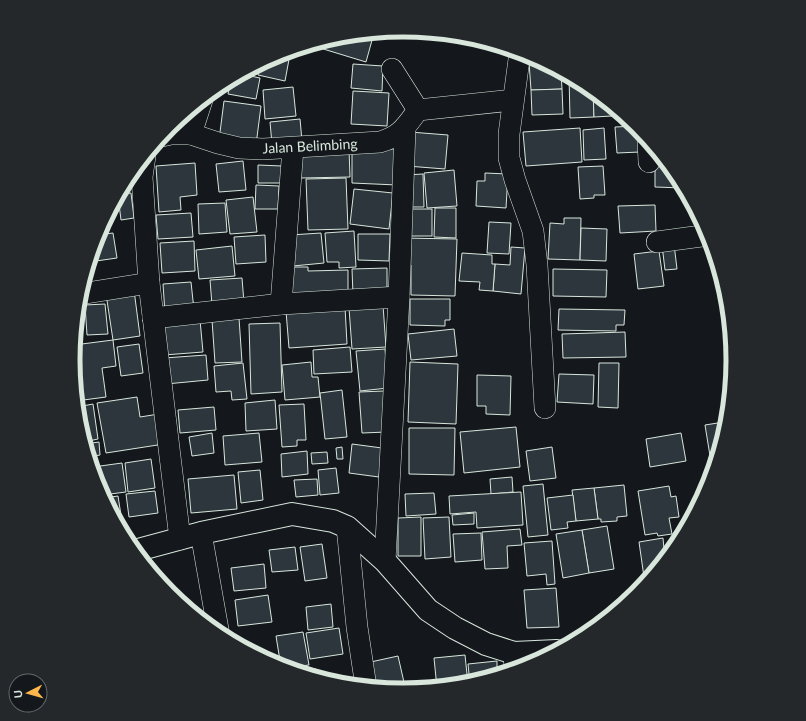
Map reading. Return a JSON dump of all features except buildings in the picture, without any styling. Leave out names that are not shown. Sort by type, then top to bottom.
[{"type":"street","points":[[519,59],[509,134],[509,158],[533,231],[537,265],[545,408]]},
{"type":"street","points":[[392,69],[418,110],[513,100]]},
{"type":"street","points":[[191,134],[199,110]]},
{"type":"street","name":"Jalan Belimbing","points":[[172,134],[191,134],[239,148],[263,149],[380,142],[397,136],[418,110]]},
{"type":"street","points":[[385,561],[399,297],[405,128]]},
{"type":"street","points":[[281,304],[293,148]]},
{"type":"street","points":[[648,150],[649,162]]},
{"type":"street","points":[[143,168],[142,177],[149,284],[180,539]]},
{"type":"street","points":[[657,242],[702,236]]},
{"type":"street","points":[[87,293],[149,284]]},
{"type":"street","points":[[153,318],[281,304],[399,297]]},
{"type":"street","points":[[141,549],[201,533],[292,514],[333,521],[347,527],[385,561],[428,610],[455,628],[515,661],[532,657]]},
{"type":"street","points":[[347,527],[357,627],[365,681]]},
{"type":"street","points":[[201,533],[217,625]]}]
